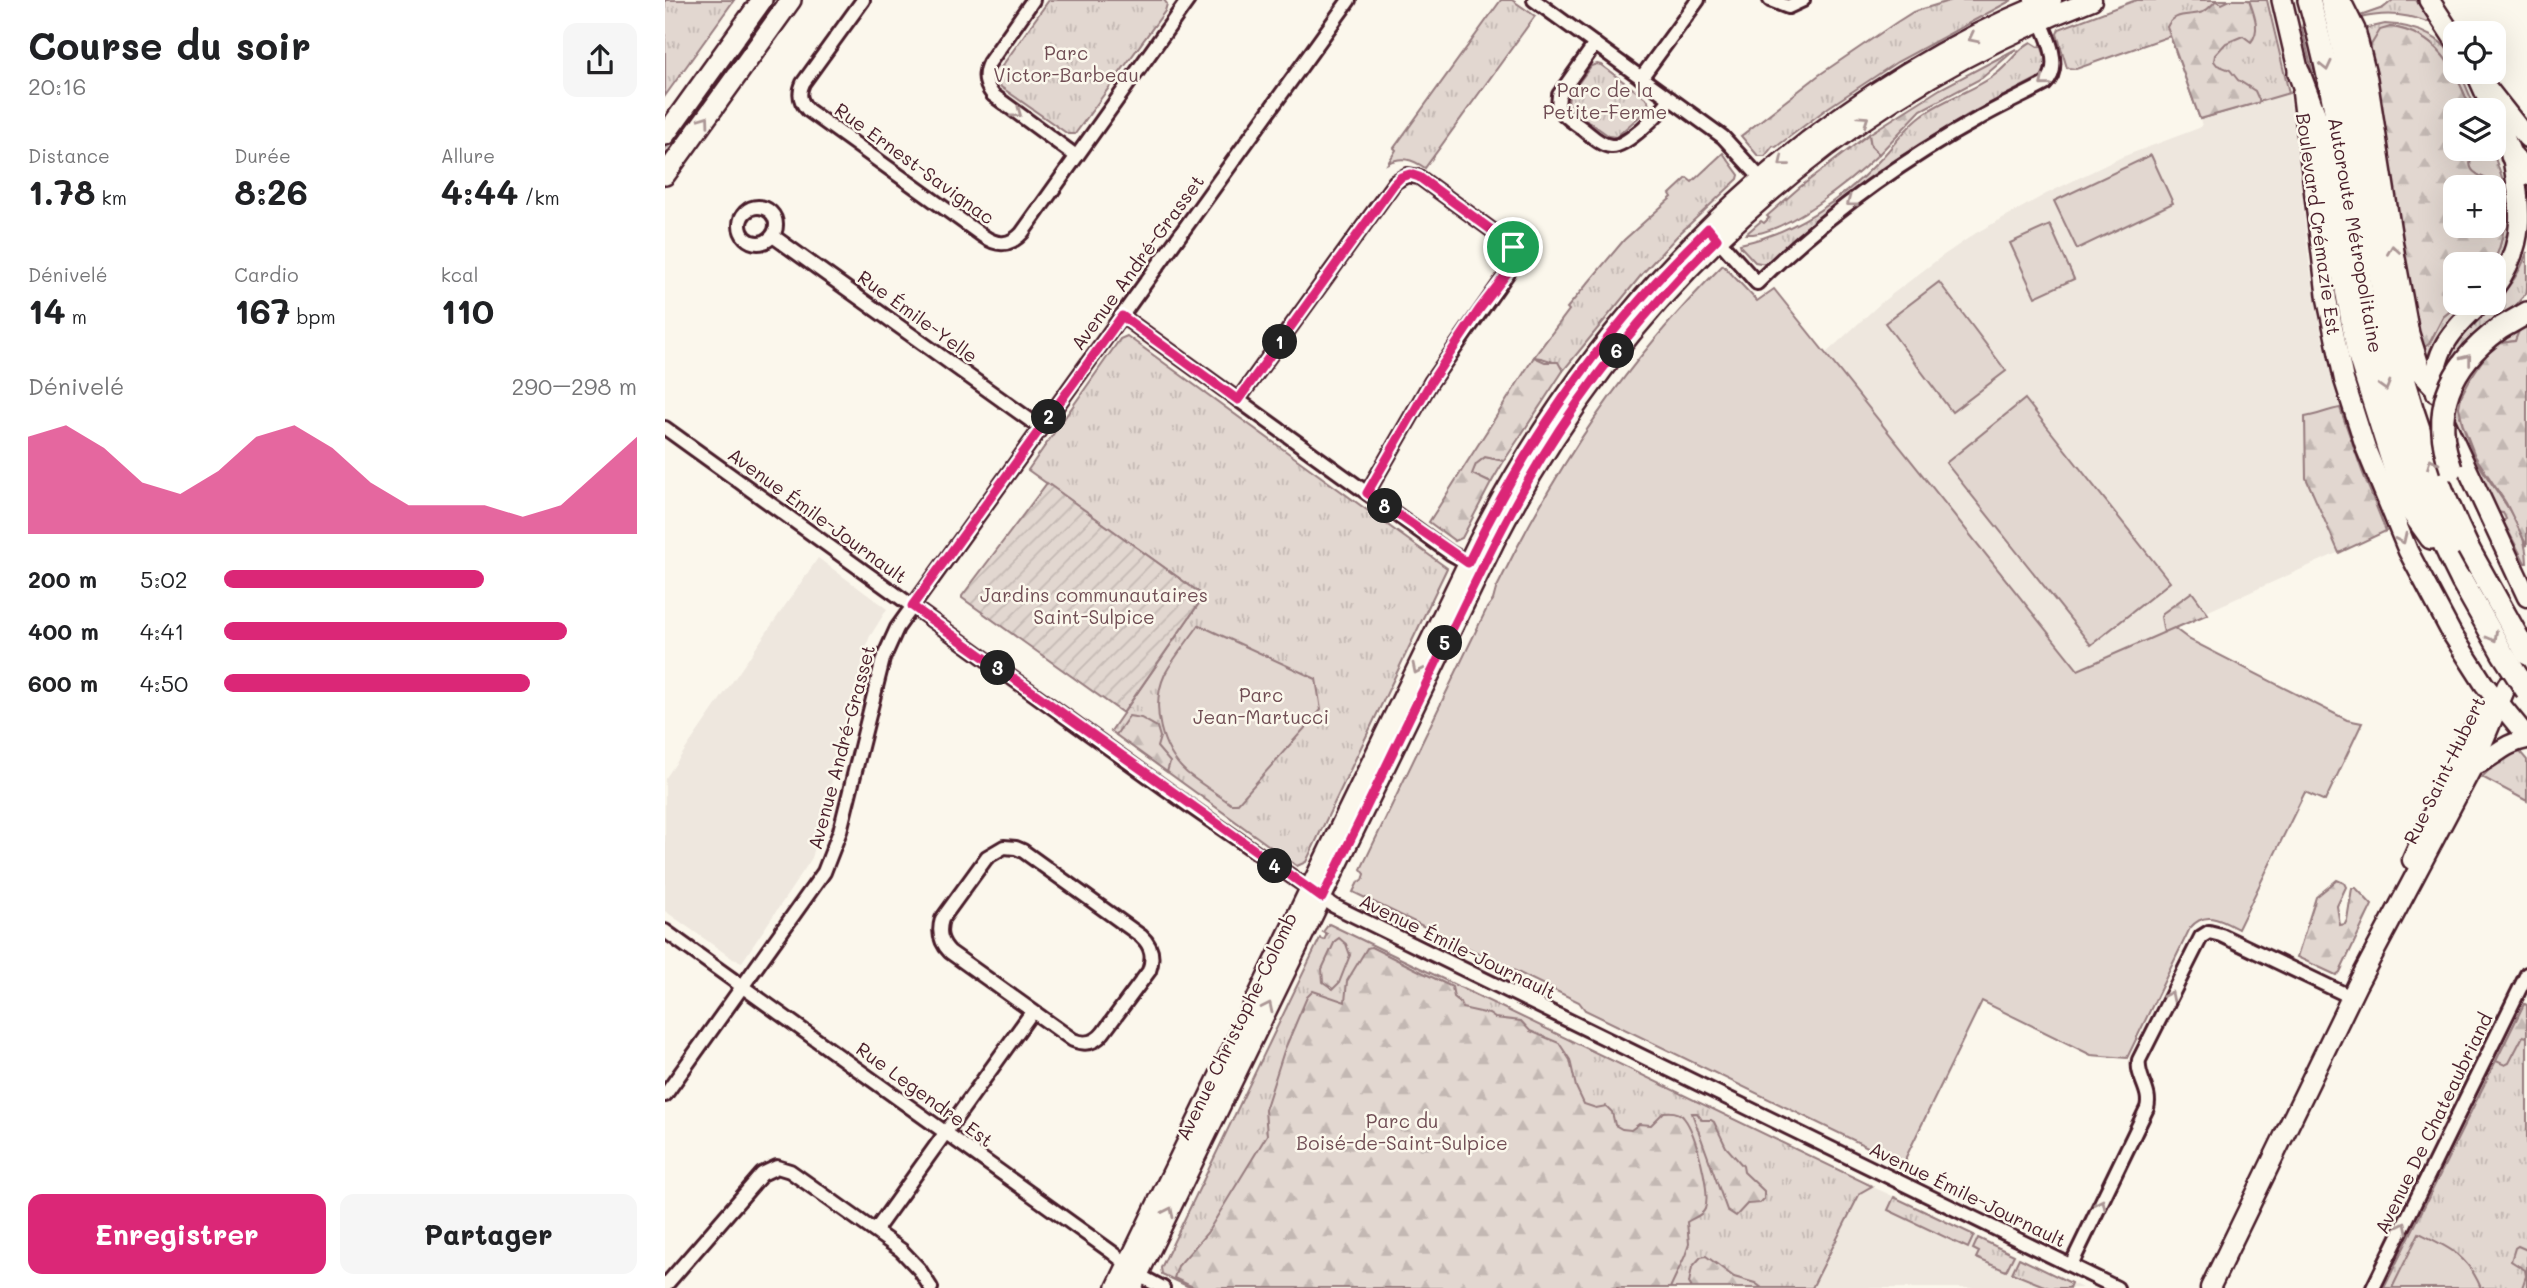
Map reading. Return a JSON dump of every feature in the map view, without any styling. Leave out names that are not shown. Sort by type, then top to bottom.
[{"type":"highway","name":"Autoroute Métropolitaine","points":[[2309,0],[2332,96],[2362,293],[2380,368],[2419,488],[2462,581],[2527,691]]},
{"type":"highway","name":"Autoroute Métropolitaine","points":[[2331,0],[2353,94],[2384,297],[2397,355],[2426,447],[2468,548],[2527,654]]},
{"type":"highway","points":[[2339,0],[2354,30],[2362,58],[2408,334],[2419,369],[2435,386]]},
{"type":"highway","points":[[2299,72],[2323,137],[2340,258],[2358,353],[2393,469],[2410,509],[2462,581]]},
{"type":"highway","points":[[2512,156],[2527,174]]},
{"type":"highway","points":[[2468,548],[2444,447],[2444,404],[2452,382],[2469,355],[2488,337],[2526,311]]},
{"type":"main road","points":[[665,135],[762,0]]},
{"type":"main road","points":[[665,175],[791,0]]},
{"type":"main road","name":"Avenue Christophe-Colomb","points":[[1116,1288],[1133,1275],[1475,566],[1585,393],[1713,234],[1811,140],[1894,83],[1958,45],[2052,0]]},
{"type":"main road","name":"Avenue Christophe-Colomb","points":[[2035,10],[2092,0]]},
{"type":"main road","name":"Boulevard Crémazie Est","points":[[2282,0],[2299,72],[2323,280],[2351,406],[2379,486],[2412,560],[2458,643],[2527,738]]},
{"type":"main road","points":[[2486,84],[2527,138]]},
{"type":"main road","points":[[2506,142],[2512,156],[2521,208],[2521,233],[2511,266],[2506,273]]},
{"type":"main road","points":[[2468,315],[2444,342],[2436,365],[2435,386],[2442,413],[2522,575],[2527,597]]},
{"type":"main road","name":"Rue Saint-Hubert","points":[[2210,1288],[2354,991],[2473,766],[2498,701]]},
{"type":"main road","name":"Rue Saint-Hubert","points":[[2354,991],[2467,738],[2498,701]]},
{"type":"main road","points":[[2473,766],[2483,762],[2506,744],[2527,738]]},
{"type":"street","name":"Rue Ernest-Savignac","points":[[863,0],[803,83],[800,97],[809,110],[983,236],[997,243],[1009,242],[1018,237],[1188,0]]},
{"type":"street","points":[[1033,0],[989,64],[986,82],[993,95],[1076,156]]},
{"type":"street","name":"Avenue André-Grasset","points":[[665,1095],[813,891],[829,862],[840,831],[883,659],[893,635],[1349,0]]},
{"type":"street","points":[[1534,0],[1730,143],[1766,185]]},
{"type":"street","points":[[1641,78],[1698,0]]},
{"type":"street","points":[[1770,0],[1779,6],[1788,7],[1803,0]]},
{"type":"street","points":[[1713,234],[1758,283],[1820,227],[1884,178],[1965,126],[2048,82],[2054,73],[2055,62],[2035,10]]},
{"type":"street","points":[[1595,44],[1559,94],[1558,107],[1568,118],[1601,142],[1618,146],[1670,99]]},
{"type":"street","points":[[1238,400],[1398,179],[1407,174],[1419,177],[1508,242],[1514,249],[1516,259],[1436,374],[1367,493]]},
{"type":"street","name":"Rue Émile-Yelle","points":[[773,236],[1041,428]]},
{"type":"street","points":[[1122,316],[1367,493],[1475,566]]},
{"type":"street","name":"Avenue Émile-Journault","points":[[665,428],[1315,894],[1358,918],[2117,1288]]},
{"type":"street","points":[[1004,847],[1023,851],[1141,936],[1151,950],[1149,971],[1095,1041],[1084,1043],[1073,1040],[1033,1012],[950,952],[942,943],[940,935],[941,923],[948,911],[987,857],[1004,847]]},
{"type":"street","name":"Rue Legendre Est","points":[[665,930],[946,1132],[1133,1275],[1163,1288]]},
{"type":"street","points":[[2071,1265],[2147,1108],[2148,1097],[2138,1068],[2139,1060],[2201,937],[2209,932],[2221,935],[2354,991]]},
{"type":"street","name":"Avenue De Chateaubriand","points":[[2372,1288],[2527,974]]},
{"type":"street","points":[[875,1231],[1033,1012]]},
{"type":"street","points":[[665,1286],[762,1174],[774,1167],[781,1167],[908,1256],[930,1288]]},
{"type":"shaded area","points":[[2289,93],[2309,261],[2322,336],[2346,428],[2386,531],[2078,670],[1825,354],[1882,302],[1976,233],[2046,194],[2122,157],[2199,128],[2202,126],[2200,119]]},
{"type":"shaded area","points":[[818,558],[887,609],[869,638],[812,858],[742,962],[733,959],[665,911],[665,779]]},
{"type":"shaded area","points":[[1860,1181],[1921,1209],[2082,1288],[1810,1288]]},
{"type":"green space","points":[[665,0],[734,0],[665,96]]},
{"type":"green space","points":[[772,0],[781,0],[665,161],[665,149]]},
{"type":"green space","name":"Parc Victor-Barbeau","points":[[1049,0],[1164,0],[1167,4],[1165,11],[1075,134],[1068,134],[1001,87],[997,79],[1000,69]]},
{"type":"green space","points":[[1501,0],[1512,0],[1535,16],[1425,168],[1407,160],[1388,163],[1396,150],[1394,148]]},
{"type":"green space","points":[[1952,0],[2012,0],[1897,62],[1829,107],[1776,147],[1773,146],[1765,156],[1758,156],[1741,136],[1819,75],[1897,22],[1913,12]]},
{"type":"green space","points":[[2136,0],[2267,0],[2289,93],[2200,119],[2170,36],[2076,69],[2067,68],[2057,34],[2059,29]]},
{"type":"green space","points":[[2230,0],[2249,0],[2256,22],[2256,32],[2251,42],[2243,36],[2226,43],[2215,55],[2214,61],[2230,70],[2238,80],[2255,91],[2260,102],[2200,119],[2167,27],[2178,17],[2203,12],[2216,1],[2222,4]]},
{"type":"green space","points":[[2393,0],[2416,0],[2429,20],[2427,22],[2394,14],[2360,18],[2383,8]]},
{"type":"green space","points":[[2304,16],[2331,149],[2302,29]]},
{"type":"green space","points":[[2385,24],[2407,27],[2440,42],[2443,45],[2443,55],[2421,37],[2390,27],[2368,50],[2363,29]]},
{"type":"green space","points":[[2390,27],[2421,37],[2443,55],[2443,84],[2459,84],[2466,98],[2443,98],[2443,161],[2471,161],[2470,166],[2478,175],[2443,175],[2443,238],[2502,238],[2498,252],[2443,252],[2443,315],[2445,315],[2429,344],[2419,350],[2368,50],[2380,30]]},
{"type":"green space","points":[[2031,42],[2039,47],[2041,45],[2047,62],[2042,76],[1969,114],[1898,158],[1835,204],[1766,264],[1755,262],[1741,247],[1740,244],[1797,224],[1832,202],[1863,177],[1921,116],[1987,80]]},
{"type":"green space","points":[[2016,49],[1982,78],[1921,110],[1879,154],[1871,146],[1869,134],[1940,89]]},
{"type":"green space","name":"Parc de la Petite-Ferme","points":[[1597,64],[1648,100],[1649,108],[1616,137],[1609,136],[1571,109],[1568,103],[1569,96],[1591,66]]},
{"type":"green space","points":[[2459,84],[2465,84],[2471,98],[2466,98]]},
{"type":"green space","points":[[1869,134],[1871,146],[1879,154],[1852,177],[1797,217],[1761,232],[1746,234],[1761,221],[1764,223],[1769,218],[1767,216],[1800,187]]},
{"type":"green space","points":[[1723,153],[1739,175],[1738,179],[1678,235],[1643,273],[1563,371],[1553,362],[1534,357],[1569,310],[1567,308],[1624,240],[1672,197],[1670,194],[1687,178],[1692,182]]},
{"type":"green space","points":[[2151,155],[2173,203],[2077,249],[2054,201]]},
{"type":"green space","points":[[2471,161],[2496,161],[2501,175],[2478,175],[2470,166]]},
{"type":"green space","points":[[2506,190],[2512,208],[2508,249],[2506,253],[2498,252],[2502,238],[2506,238]]},
{"type":"green space","points":[[2050,225],[2074,279],[2035,297],[2010,243]]},
{"type":"green space","points":[[2527,252],[2527,292],[2512,310],[2444,376],[2455,343],[2482,315],[2506,315],[2506,290]]},
{"type":"green space","points":[[1723,265],[1757,301],[1774,289],[2078,670],[2174,628],[2190,640],[2347,720],[2362,723],[2325,801],[2305,792],[2238,929],[2213,918],[2201,919],[2190,928],[2127,1058],[2091,1055],[1982,1001],[1906,1157],[1906,1163],[1911,1168],[1585,1010],[1579,1002],[1353,892],[1358,882],[1363,880],[1365,874],[1361,869],[1496,589],[1543,500],[1624,377],[1688,301]]},
{"type":"green space","points":[[1939,282],[2006,371],[1952,412],[1885,323]]},
{"type":"green space","points":[[2455,315],[2436,338],[2426,364],[2419,350],[2429,344],[2443,317]]},
{"type":"green space","points":[[2527,322],[2527,326],[2519,331],[2515,341],[2501,343],[2460,416],[2475,457],[2515,520],[2526,548],[2525,563],[2503,521],[2506,519],[2503,513],[2496,512],[2450,412],[2476,356]]},
{"type":"green space","points":[[2527,326],[2527,546],[2506,503],[2475,456],[2459,407],[2461,396],[2486,355],[2501,343],[2515,341],[2519,331]]},
{"type":"green space","name":"Parc Jean-Martucci","points":[[1127,336],[1447,568],[1306,862],[1297,866],[1111,731],[1204,596],[1028,470],[1120,339]]},
{"type":"green space","points":[[1534,357],[1545,362],[1558,362],[1563,371],[1504,461],[1485,457],[1476,464],[1472,474],[1491,483],[1462,538],[1455,541],[1429,522]]},
{"type":"green space","points":[[2025,399],[2170,582],[2091,645],[1946,463]]},
{"type":"green space","points":[[2340,408],[2386,531],[2339,553],[2306,478],[2305,417]]},
{"type":"green space","points":[[1485,457],[1504,461],[1491,483],[1471,474],[1476,464]]},
{"type":"green space","name":"Jardins communautaires Saint-Sulpice","points":[[1047,483],[1204,596],[1123,713],[962,598]]},
{"type":"green space","points":[[2192,592],[2208,614],[2164,633],[2161,617],[2163,613]]},
{"type":"green space","points":[[1199,625],[1316,679],[1321,710],[1237,804],[1231,804],[1187,773],[1170,752],[1161,727],[1158,700],[1165,674]]},
{"type":"green space","points":[[1129,716],[1141,718],[1157,727],[1160,737],[1157,747],[1170,762],[1167,772],[1116,735]]},
{"type":"green space","points":[[2515,750],[2527,760],[2527,801],[2482,777],[2504,755]]},
{"type":"green space","points":[[2337,880],[2346,887],[2337,906],[2340,925],[2347,920],[2352,888],[2356,888],[2372,905],[2340,972],[2336,975],[2297,957],[2316,897]]},
{"type":"green space","name":"Parc du Boisé-de-Saint-Sulpice","points":[[1329,924],[1872,1186],[1860,1193],[1812,1288],[1191,1288],[1162,1274],[1161,1268],[1320,938],[1324,940],[1327,934],[1323,932]]},
{"type":"green space","points":[[1339,938],[1346,944],[1350,955],[1339,983],[1333,989],[1323,982],[1322,969]]},
{"type":"green space","name":"Parc du Boisé-de-Saint-Sulpice","points":[[1371,947],[1452,987],[1454,997],[1462,1008],[1495,1018],[1521,1021],[1530,1031],[1559,1043],[1570,1060],[1576,1087],[1584,1104],[1596,1108],[1606,1106],[1612,1112],[1615,1125],[1622,1129],[1631,1130],[1639,1124],[1651,1125],[1664,1112],[1675,1112],[1682,1116],[1689,1126],[1697,1149],[1704,1177],[1706,1201],[1704,1211],[1687,1222],[1689,1244],[1670,1288],[1195,1288],[1174,1278],[1178,1266],[1207,1233],[1267,1135],[1265,1110],[1284,1051],[1307,997],[1313,991],[1345,1002],[1347,981],[1367,948]]},
{"type":"green space","points":[[2524,1004],[2527,1005],[2527,1288],[2384,1288]]},
{"type":"green space","points":[[2524,1004],[2527,1005],[2527,1037],[2523,1036],[2509,1063],[2505,1065],[2496,1061]]},
{"type":"green space","points":[[1692,1113],[1697,1113],[1702,1120],[1714,1122],[1726,1147],[1743,1166],[1744,1172],[1764,1191],[1764,1199],[1760,1203],[1747,1204],[1736,1216],[1727,1210]]},
{"type":"green space","points":[[1894,1197],[1974,1235],[1968,1248],[1888,1210]]},
{"type":"green space","points":[[2419,1233],[2440,1243],[2463,1260],[2481,1288],[2392,1288]]},
{"type":"green space","points":[[1978,1238],[2014,1255],[2006,1271],[1976,1258],[1979,1252],[1973,1249]]},
{"type":"green space","points":[[2518,1246],[2527,1250],[2527,1288],[2522,1288],[2525,1270],[2511,1261]]},
{"type":"green space","points":[[1706,1256],[1734,1277],[1762,1288],[1692,1288],[1689,1283],[1692,1267],[1701,1257]]},
{"type":"green space","points":[[2019,1258],[2071,1283],[2069,1288],[2049,1288],[2012,1273]]},
{"type":"route","points":[[1410,174],[1419,177],[1513,247],[1516,256],[1514,265],[1440,367],[1367,493],[1468,563],[1495,509],[1533,444],[1595,355],[1644,295],[1708,228],[1717,239],[1623,342],[1541,458],[1495,541],[1322,898],[912,606],[1122,316],[1238,400],[1401,177],[1410,174]]}]
